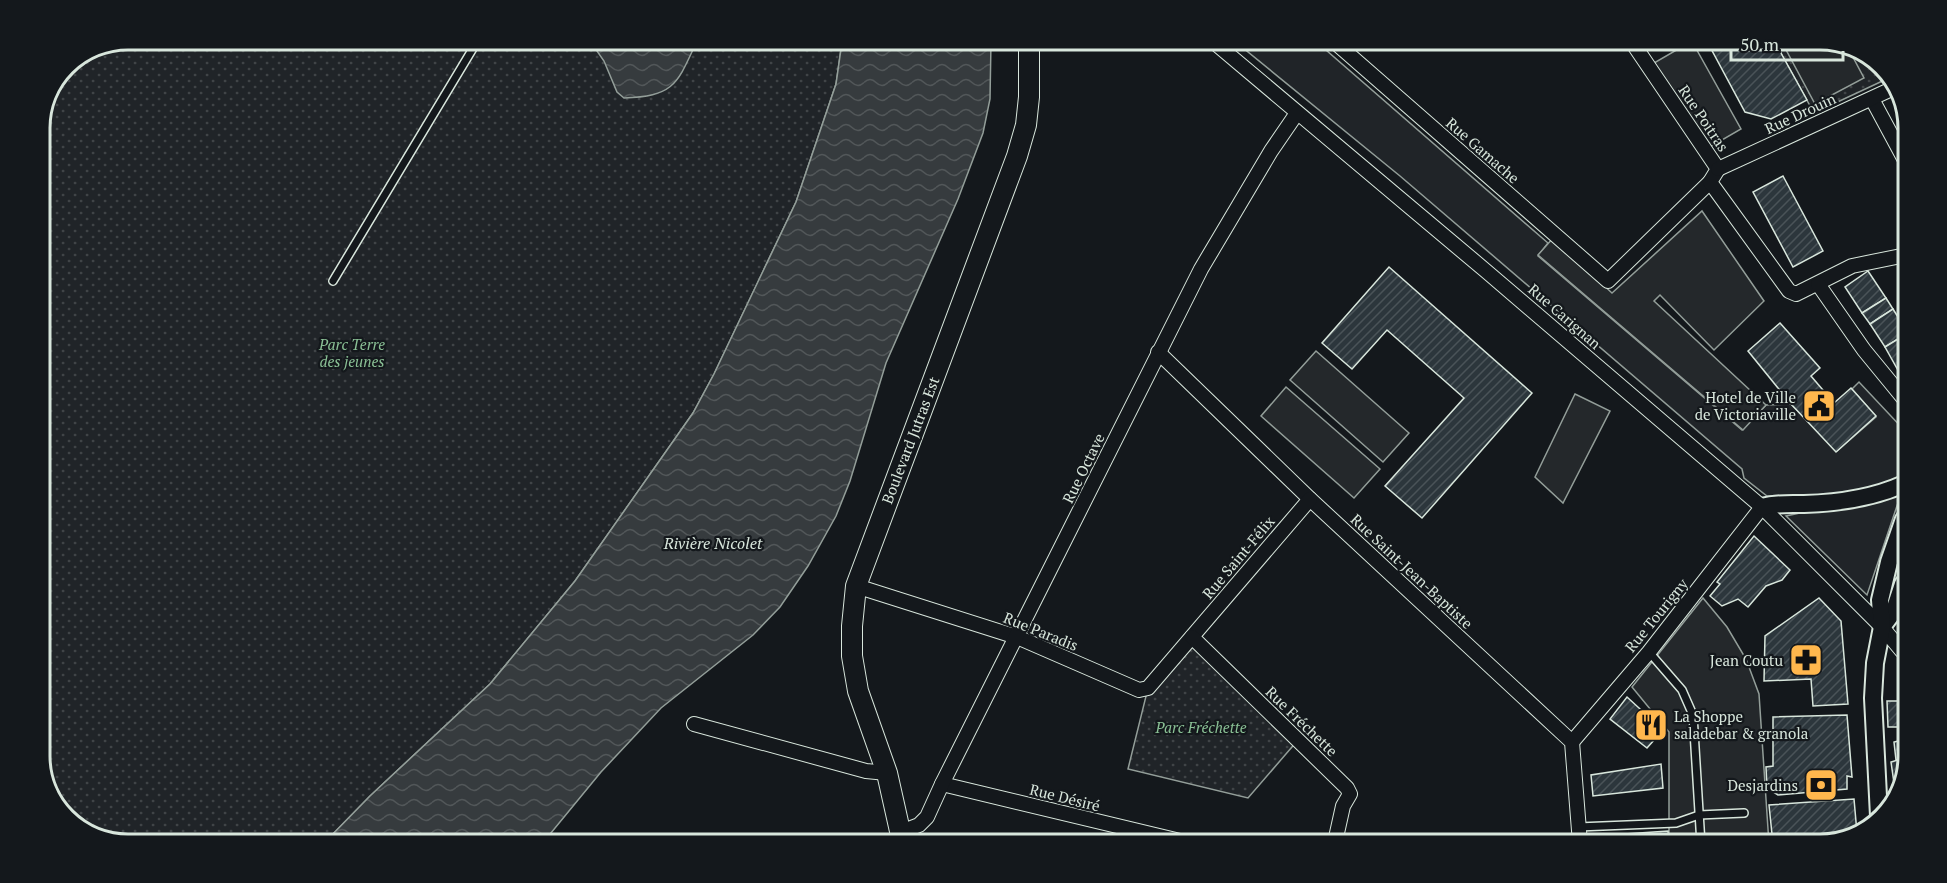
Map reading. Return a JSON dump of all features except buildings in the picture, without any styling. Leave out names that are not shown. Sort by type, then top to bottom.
[{"type":"main road","name":"Boulevard Jutras Est","points":[[901,834],[887,773],[858,691],[852,656],[856,586],[1017,156],[1026,125],[1029,50]]},
{"type":"street","name":"Rue Carignan","points":[[1223,50],[1762,507],[1882,627],[1898,646]]},
{"type":"street","name":"Rue Gamache","points":[[1344,50],[1608,281],[1710,182]]},
{"type":"street","name":"Rue Poitras","points":[[1637,50],[1718,169],[1710,182]]},
{"type":"street","name":"Rue Drouin","points":[[1718,169],[1888,91]]},
{"type":"street","points":[[1872,99],[1897,145]]},
{"type":"street","name":"Rue Octave","points":[[904,834],[927,817],[1201,269],[1271,151],[1297,113]]},
{"type":"street","points":[[1710,182],[1789,291],[1796,294],[1852,266],[1897,257]]},
{"type":"street","points":[[1818,284],[1864,350],[1897,391]]},
{"type":"street","name":"Rue Saint-Jean-Baptiste","points":[[1158,352],[1310,499],[1572,742]]},
{"type":"street","points":[[1762,507],[1780,503],[1804,504],[1854,499],[1873,496],[1898,486]]},
{"type":"street","name":"Rue Saint-Félix","points":[[1192,637],[1310,499]]},
{"type":"street","name":"Rue Tourigny","points":[[1572,742],[1649,652],[1762,507]]},
{"type":"street","points":[[1878,806],[1873,698],[1875,663],[1882,627],[1883,586],[1888,562],[1898,536]]},
{"type":"street","name":"Rue Paradis","points":[[856,586],[1017,637],[1139,690],[1148,688],[1192,637]]},
{"type":"street","points":[[1882,627],[1894,611],[1898,600]]},
{"type":"street","name":"Rue Fréchette","points":[[1192,637],[1347,788],[1350,794],[1343,806],[1337,834]]},
{"type":"street","points":[[694,724],[866,771],[887,773]]},
{"type":"street","points":[[1572,742],[1579,834]]},
{"type":"street","name":"Rue Désiré","points":[[942,784],[1147,834]]},
{"type":"lane","points":[[333,281],[472,50]]},
{"type":"lane","points":[[1649,652],[1682,690],[1693,715],[1700,834]]},
{"type":"lane","points":[[1578,827],[1676,823],[1699,814],[1744,813]]},
{"type":"green space","name":"Parc Terre des jeunes","points":[[128,50],[841,50],[836,84],[796,202],[693,413],[575,581],[490,684],[370,796],[333,834],[128,834],[98,828],[89,823],[69,807],[58,790],[50,760],[50,123],[52,108],[66,80],[76,69],[98,55]]},
{"type":"green space","points":[[1246,50],[1326,50],[1548,243],[1538,256],[1742,430],[1766,405],[1791,404],[1837,451],[1876,417],[1852,389],[1859,382],[1897,423],[1898,479],[1840,494],[1767,496],[1744,478],[1742,469],[1400,176]]},
{"type":"green space","points":[[1779,50],[1834,51],[1849,55],[1875,72],[1882,81],[1814,113]]},
{"type":"green space","points":[[1898,492],[1898,504],[1867,595],[1786,516]]},
{"type":"green space","name":"Parc Fréchette","points":[[1192,637],[1298,740],[1248,798],[1128,769],[1148,688]]},
{"type":"shaded area","points":[[1676,50],[1697,50],[1741,129],[1703,151],[1654,63]]},
{"type":"shaded area","points":[[1786,50],[1834,51],[1853,57],[1864,78],[1815,104]]},
{"type":"shaded area","points":[[1702,211],[1764,301],[1714,350],[1660,295],[1654,301],[1766,405],[1743,430],[1538,255],[1553,238],[1612,293]]},
{"type":"shaded area","points":[[1316,351],[1409,433],[1383,462],[1290,380]]},
{"type":"shaded area","points":[[1286,387],[1380,469],[1354,498],[1261,416]]},
{"type":"shaded area","points":[[1575,394],[1610,411],[1563,503],[1535,477]]},
{"type":"shaded area","points":[[1703,598],[1727,627],[1746,659],[1759,694],[1768,834],[1669,834],[1669,732],[1632,687]]},
{"type":"water","points":[[596,50],[693,50],[679,77],[672,85],[654,94],[641,97],[624,98],[617,92],[604,61]]},
{"type":"water","name":"Rivière Nicolet","points":[[841,50],[991,50],[990,99],[983,133],[958,199],[886,363],[850,481],[836,516],[808,566],[780,607],[753,635],[661,708],[601,772],[550,834],[333,834],[370,796],[490,684],[575,581],[693,413],[796,202],[836,84]]},
{"type":"place","name":"Hotel de Ville de Victoriaville","points":[[1819,406]]},
{"type":"place","name":"Jean Coutu","points":[[1806,660]]},
{"type":"place","name":"La Shoppe saladebar & granola","points":[[1651,725]]},
{"type":"place","name":"Desjardins","points":[[1821,785]]}]
